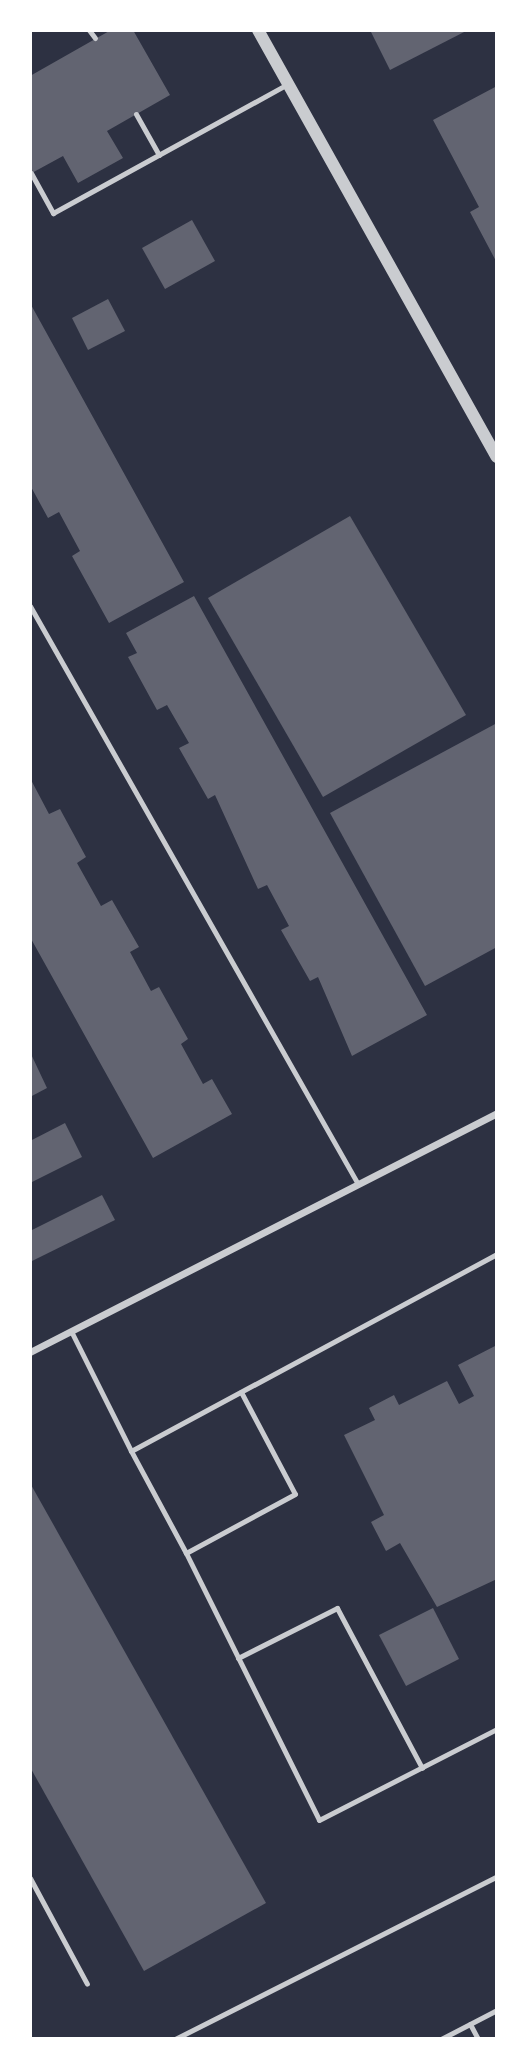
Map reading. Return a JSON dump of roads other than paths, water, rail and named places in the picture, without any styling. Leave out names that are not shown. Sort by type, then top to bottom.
[{"type":"street","points":[[258,30],[496,450]]},
{"type":"street","points":[[30,1352],[497,1113]]},
{"type":"lane","points":[[89,30],[95,38]]},
{"type":"lane","points":[[31,173],[53,213],[288,84]]},
{"type":"lane","points":[[136,114],[159,155]]},
{"type":"lane","points":[[30,606],[358,1184]]},
{"type":"lane","points":[[131,1451],[497,1254]]},
{"type":"lane","points":[[71,1331],[186,1553],[319,1820],[497,1729]]},
{"type":"lane","points":[[186,1553],[295,1494],[241,1392]]},
{"type":"lane","points":[[238,1658],[337,1608],[422,1768]]},
{"type":"lane","points":[[175,2039],[497,1876]]},
{"type":"lane","points":[[30,1878],[87,1984]]},
{"type":"lane","points":[[442,2039],[497,2010]]},
{"type":"lane","points":[[470,2024],[478,2039]]}]
